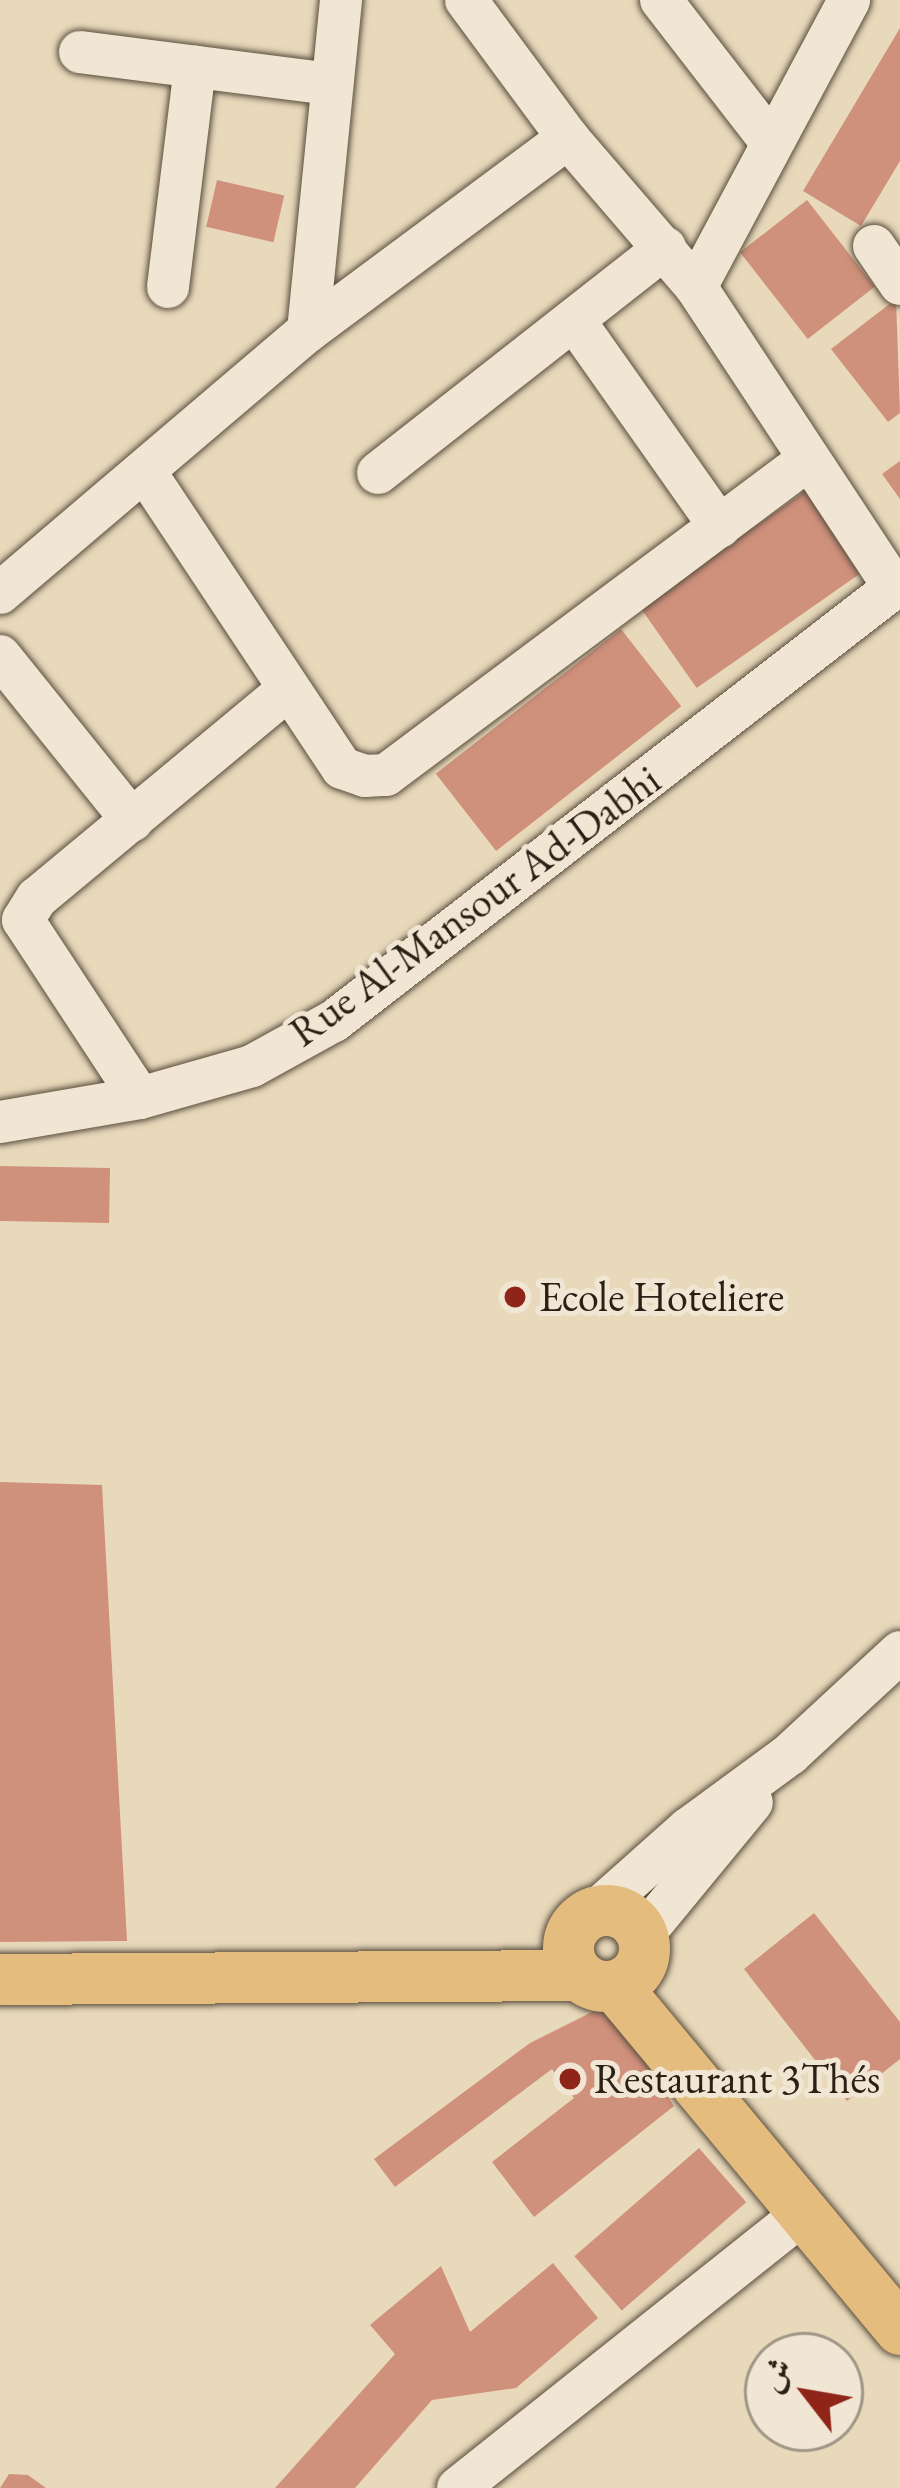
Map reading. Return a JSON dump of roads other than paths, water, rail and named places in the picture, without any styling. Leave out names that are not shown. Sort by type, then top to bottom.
[{"type":"main road","points":[[587,1916],[567,1943],[620,1964],[725,2116],[900,2329]]},
{"type":"main road","points":[[440,1979],[587,1916],[630,1917],[620,1964]]},
{"type":"main road","points":[[0,1979],[440,1979],[620,1964]]},
{"type":"street","points":[[308,331],[329,84],[341,0]]},
{"type":"street","points":[[466,0],[568,138],[696,287],[897,585]]},
{"type":"street","points":[[661,0],[772,143]]},
{"type":"street","points":[[696,287],[849,0]]},
{"type":"street","points":[[80,52],[329,84]]},
{"type":"street","points":[[168,287],[195,67]]},
{"type":"street","points":[[0,593],[308,331],[568,138]]},
{"type":"street","points":[[874,246],[900,284]]},
{"type":"street","points":[[378,472],[665,248]]},
{"type":"street","points":[[574,320],[720,527]]},
{"type":"street","points":[[146,473],[343,768],[386,775],[809,459]]},
{"type":"street","name":"Rue Al-Mansour Ad-Dabhi","points":[[0,1122],[140,1098],[252,1066],[334,1021],[897,585]]},
{"type":"street","points":[[0,656],[132,820]]},
{"type":"street","points":[[140,1098],[23,920],[38,898],[289,689]]},
{"type":"street","points":[[587,1916],[688,1829],[790,1754],[900,1652]]},
{"type":"street","points":[[620,1964],[790,1754]]},
{"type":"street","points":[[458,2488],[802,2214]]},
{"type":"place","name":"Ecole Hoteliere","points":[[515,1297]]},
{"type":"place","name":"Restaurant 3Thés","points":[[570,2079]]}]
